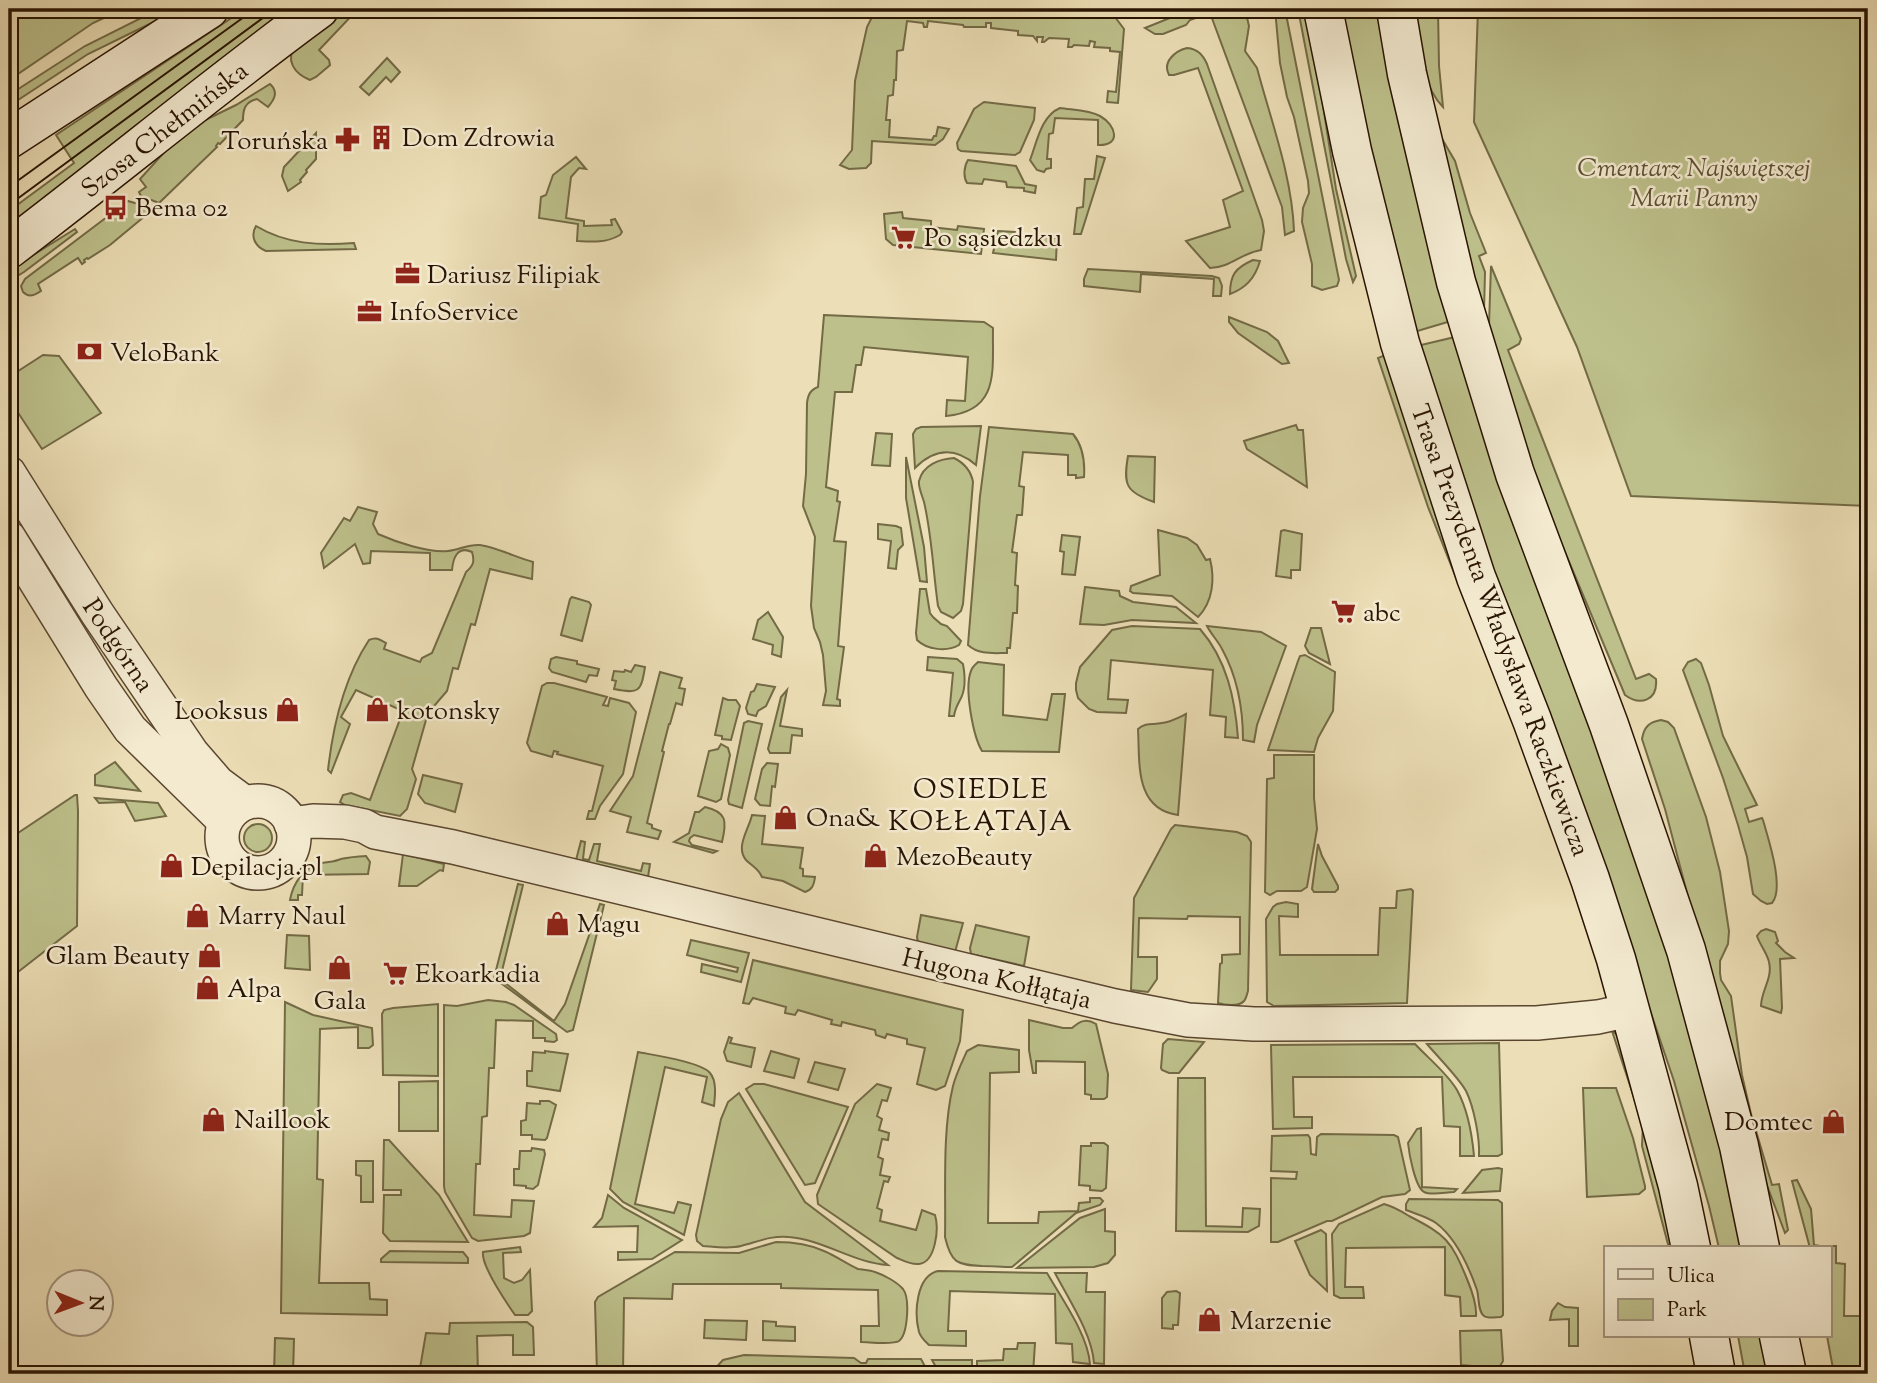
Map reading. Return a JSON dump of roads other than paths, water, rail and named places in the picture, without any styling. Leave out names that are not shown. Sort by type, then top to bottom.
[{"type":"main road","points":[[9,139],[209,9]]},
{"type":"main road","name":"Szosa Chełmińska","points":[[9,249],[261,51],[319,9]]},
{"type":"main road","name":"Trasa Prezydenta Władysława Raczkiewicza","points":[[1323,9],[1352,151],[1400,343],[1476,578],[1532,720],[1616,959],[1678,1186],[1690,1246]]},
{"type":"main road","points":[[1396,9],[1407,74],[1455,282],[1515,474],[1609,725],[1686,950],[1738,1146],[1760,1246]]},
{"type":"main road","points":[[1709,1338],[1716,1374]]},
{"type":"main road","points":[[1779,1338],[1787,1374]]},
{"type":"street","name":"Podgórna","points":[[9,473],[97,613],[192,753],[218,783],[235,812]]},
{"type":"street","name":"Podgórna","points":[[9,538],[130,729],[235,812]]},
{"type":"street","points":[[256,800],[268,802],[286,814],[292,835],[286,859],[275,869],[253,873],[232,863],[222,843],[222,832],[235,812],[256,800]]},
{"type":"street","name":"Hugona Kołłątaja","points":[[292,835],[347,842],[375,832],[453,847],[1115,1006],[1180,1019],[1254,1024],[1537,1023],[1598,1017],[1630,1010]]},
{"type":"tram line","points":[[9,187],[255,9]]},
{"type":"tram line","points":[[9,205],[275,9]]},
{"type":"place","name":"Dom Zdrowia","points":[[382,137]]},
{"type":"place","name":"Toruńska","points":[[348,140]]},
{"type":"place","name":"Bema 02","points":[[115,207]]},
{"type":"place","name":"Po sąsiedzku","points":[[904,237]]},
{"type":"place","name":"Dariusz Filipiak","points":[[407,274]]},
{"type":"place","name":"InfoService","points":[[370,311]]},
{"type":"place","name":"VeloBank","points":[[90,352]]},
{"type":"place","name":"abc","points":[[1343,612]]},
{"type":"place","name":"Looksus","points":[[288,710]]},
{"type":"place","name":"kotonsky","points":[[377,710]]},
{"type":"place","name":"Ona&","points":[[786,817]]},
{"type":"place","name":"MezoBeauty","points":[[876,856]]},
{"type":"place","name":"Depilacja.pl","points":[[171,866]]},
{"type":"place","name":"Marry Naul","points":[[198,915]]},
{"type":"place","name":"Magu","points":[[557,923]]},
{"type":"place","name":"Glam Beauty","points":[[210,955]]},
{"type":"place","name":"Gala","points":[[340,968]]},
{"type":"place","name":"Ekoarkadia","points":[[395,973]]},
{"type":"place","name":"Alpa","points":[[207,988]]},
{"type":"place","name":"Naillook","points":[[214,1119]]},
{"type":"place","name":"Domtec","points":[[1833,1121]]},
{"type":"place","name":"Marzenie","points":[[1210,1320]]},
{"type":"district","name":"OSIEDLE KOŁŁĄTAJA","points":[[981,804]]},
{"type":"park label","name":"Cmentarz Najświętszej Marii Panny","points":[[1694,182]]}]
